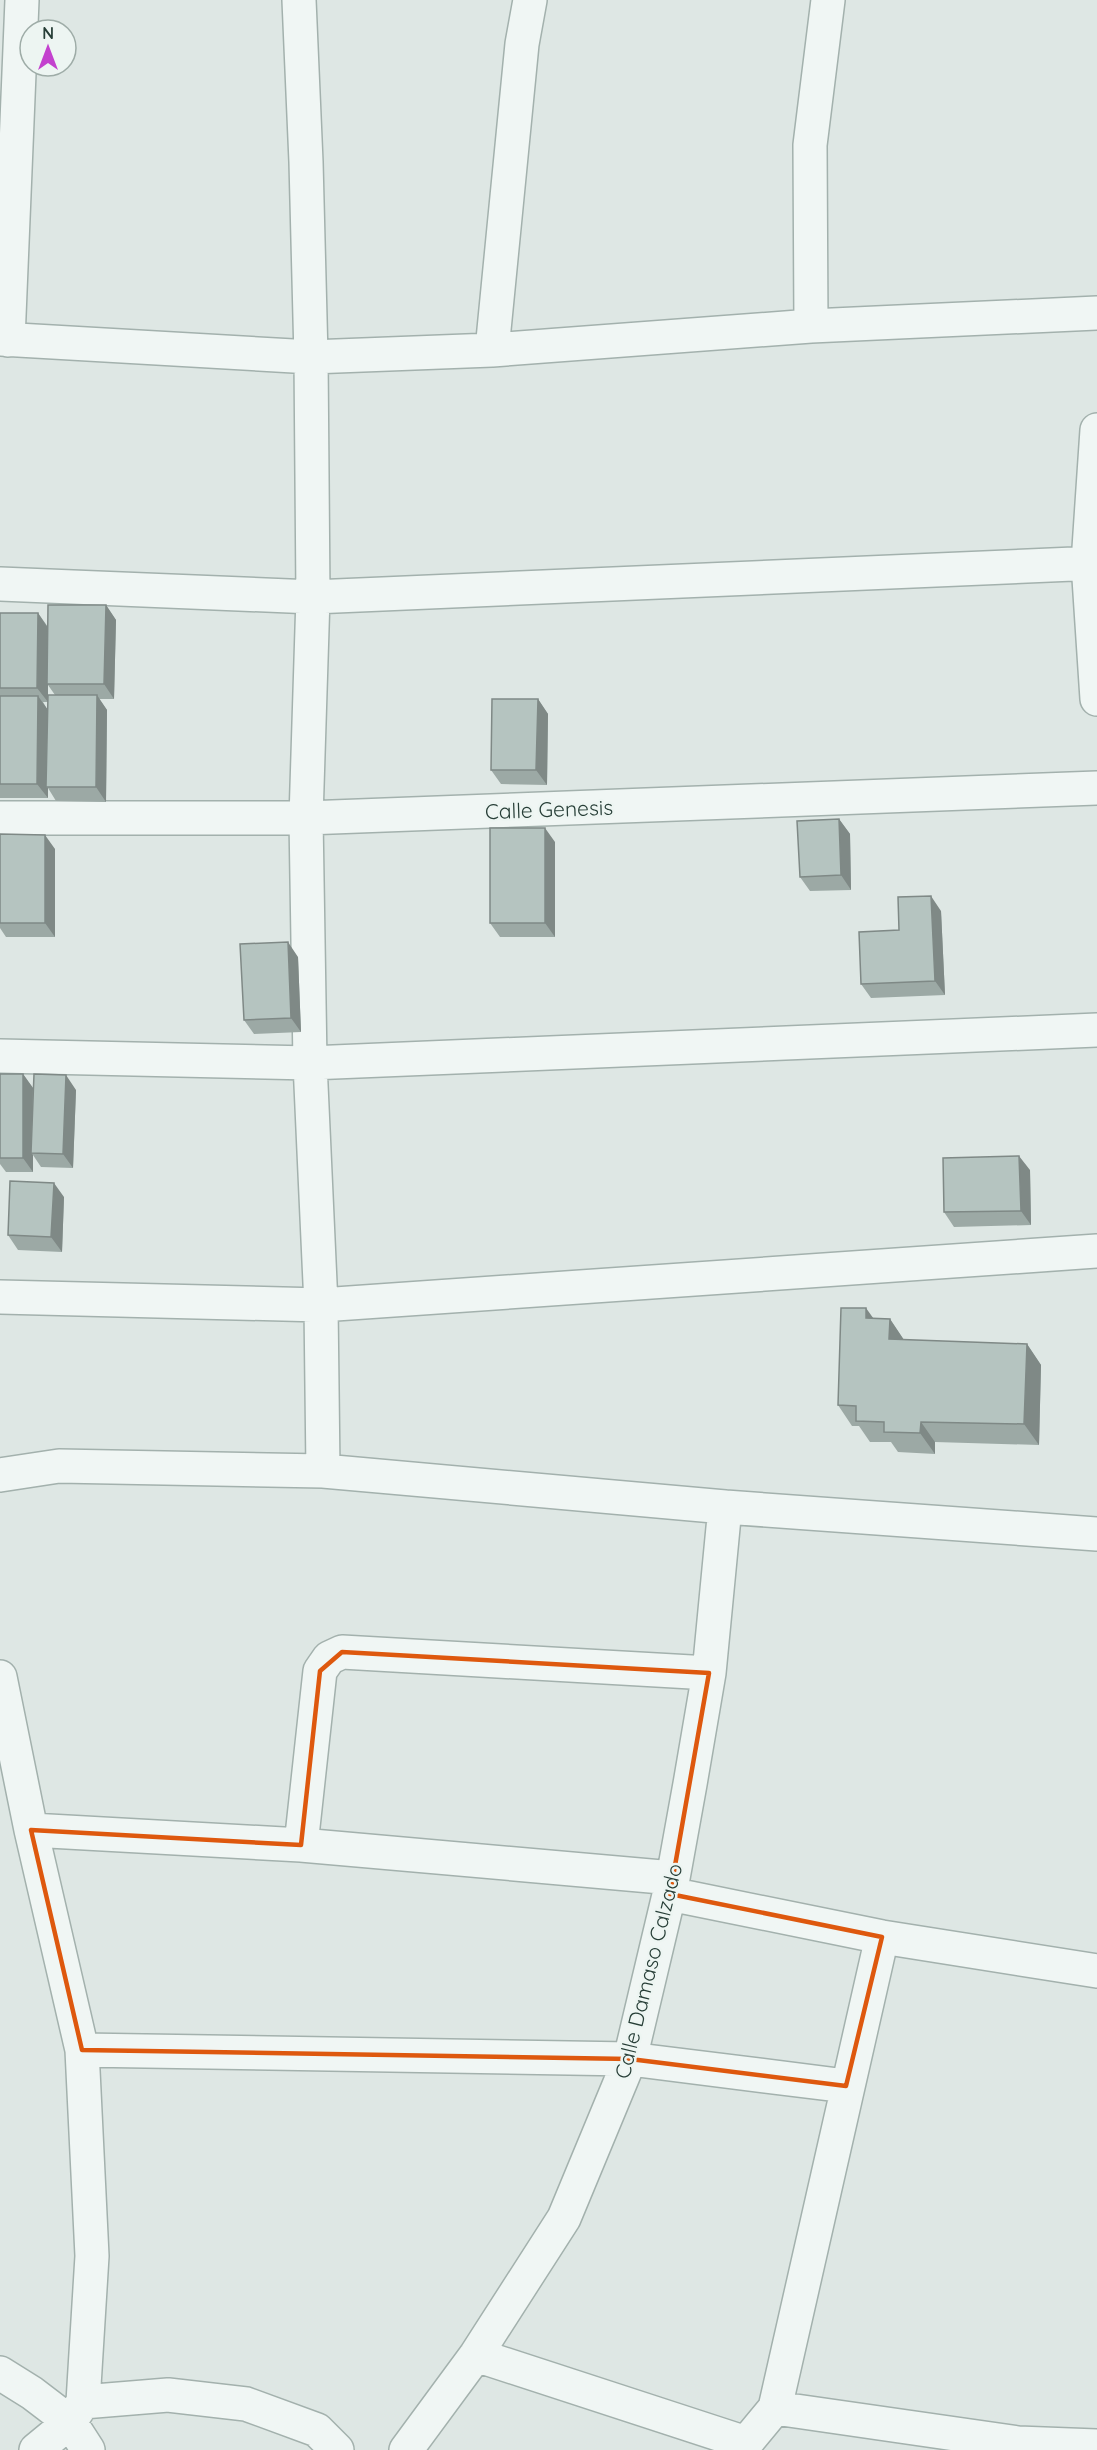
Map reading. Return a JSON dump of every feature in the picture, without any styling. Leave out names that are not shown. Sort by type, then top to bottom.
[{"type":"street","points":[[22,0],[4,339],[311,357],[492,350],[811,326],[1097,313]]},
{"type":"street","points":[[299,0],[311,357],[313,597],[306,818],[309,1063],[321,1305],[323,1471]]},
{"type":"street","points":[[492,350],[522,44],[530,0]]},
{"type":"street","points":[[811,326],[810,145],[828,0]]},
{"type":"street","points":[[1097,430],[1093,563],[1097,699]]},
{"type":"street","points":[[0,584],[313,597],[1093,563]]},
{"type":"street","name":"Calle Genesis","points":[[0,818],[306,818],[1097,788]]},
{"type":"street","points":[[0,1056],[309,1063],[1097,1030]]},
{"type":"street","points":[[0,1297],[321,1305],[1097,1251]]},
{"type":"street","points":[[0,1475],[59,1466],[323,1471],[725,1507],[1097,1534]]},
{"type":"street","name":"Calle Damaso Calzado","points":[[406,2450],[476,2355],[564,2218],[630,2059],[671,1886],[709,1673],[725,1507]]},
{"type":"street","points":[[301,1845],[320,1671],[329,1658],[342,1652],[709,1673]]},
{"type":"street","points":[[0,1677],[31,1830],[82,2050],[92,2256],[77,2412],[88,2450]]},
{"type":"street","points":[[31,1830],[301,1845],[671,1886],[882,1937],[1097,1971]]},
{"type":"street","points":[[476,2355],[744,2446],[775,2408],[846,2086],[882,1937]]},
{"type":"street","points":[[82,2050],[630,2059],[846,2086]]},
{"type":"street","points":[[0,2373],[32,2393],[77,2412]]},
{"type":"street","points":[[36,2450],[77,2412],[168,2395],[246,2404],[316,2430],[337,2450]]},
{"type":"street","points":[[775,2408],[1018,2443],[1097,2446]]},
{"type":"highlighted area","points":[[342,1652],[709,1673],[670,1894],[882,1937],[846,2086],[630,2059],[82,2050],[31,1830],[301,1845],[320,1671]]},
{"type":"building","points":[[48,605],[106,605],[104,684],[47,684]]},
{"type":"building","points":[[0,613],[38,613],[37,688],[0,688]]},
{"type":"building","points":[[48,695],[97,695],[96,787],[46,787]]},
{"type":"building","points":[[0,696],[38,696],[37,784],[0,784]]},
{"type":"building","points":[[492,699],[538,699],[536,770],[491,770]]},
{"type":"building","points":[[839,819],[841,875],[800,877],[797,821]]},
{"type":"building","points":[[490,828],[545,828],[545,923],[490,923]]},
{"type":"building","points":[[0,834],[45,835],[45,923],[0,923]]},
{"type":"building","points":[[931,896],[935,981],[861,984],[859,932],[899,930],[898,897]]},
{"type":"building","points":[[288,942],[291,1018],[244,1020],[240,944]]},
{"type":"building","points":[[0,1074],[23,1074],[23,1158],[0,1158]]},
{"type":"building","points":[[34,1074],[66,1075],[63,1154],[31,1153]]},
{"type":"building","points":[[1019,1156],[1021,1211],[944,1212],[943,1158]]},
{"type":"building","points":[[10,1181],[54,1183],[51,1237],[8,1235]]},
{"type":"building","points":[[841,1308],[866,1308],[866,1318],[890,1319],[889,1339],[1027,1344],[1024,1424],[921,1422],[920,1433],[884,1432],[884,1422],[856,1421],[856,1406],[838,1405]]}]
